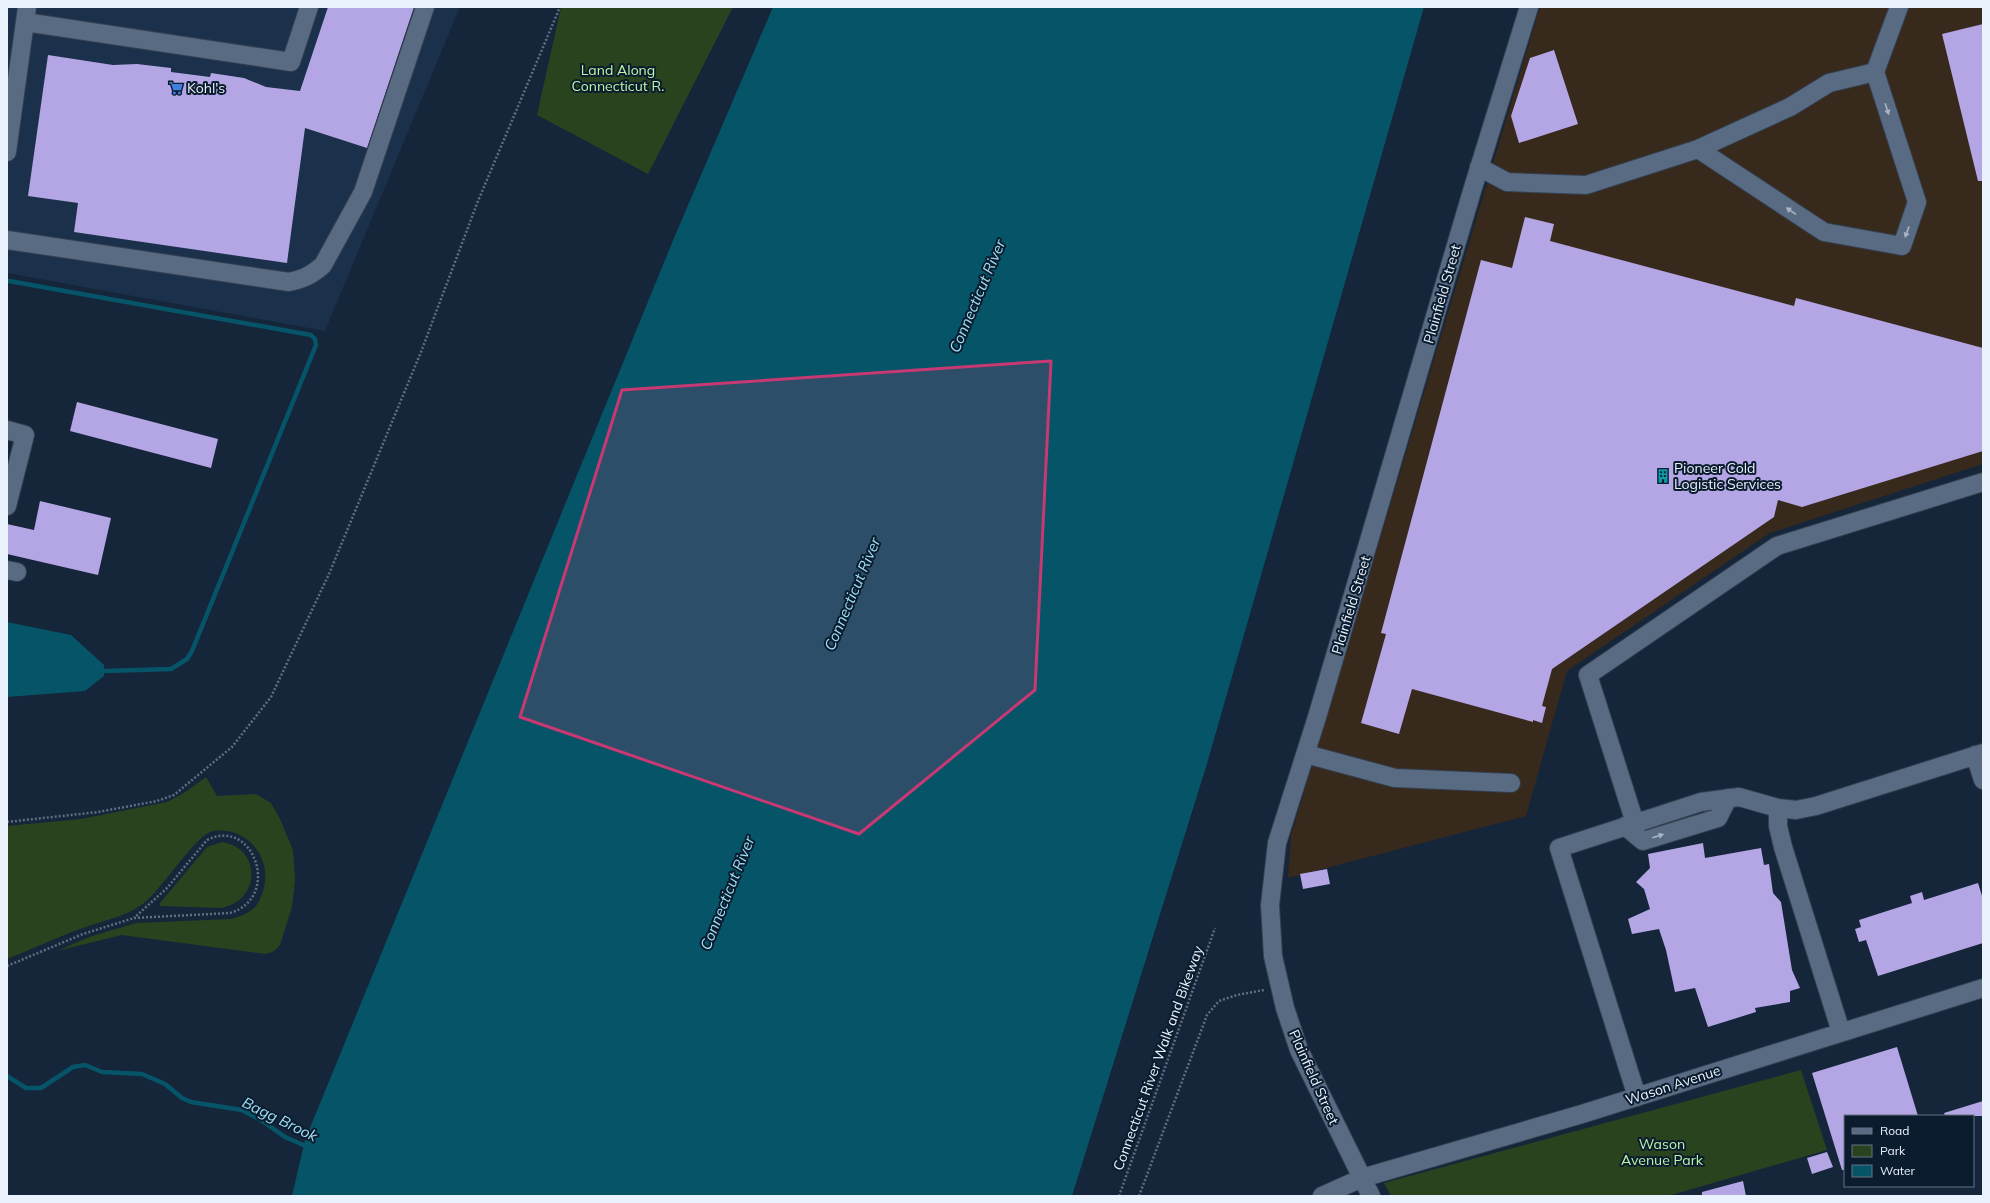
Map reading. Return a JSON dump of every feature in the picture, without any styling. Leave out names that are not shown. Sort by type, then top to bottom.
[{"type":"street","points":[[7,152],[26,15],[291,62],[309,7]]},
{"type":"street","points":[[7,240],[288,282],[301,280],[313,274],[322,265],[363,192],[426,7]]},
{"type":"street","name":"Plainfield Street","points":[[1371,1196],[1299,1050],[1280,987],[1273,956],[1270,905],[1276,843],[1306,754],[1396,455],[1479,167],[1529,7]]},
{"type":"street","points":[[1698,149],[1824,232],[1902,246],[1917,202],[1875,72],[1899,7]]},
{"type":"street","points":[[1479,167],[1507,182],[1586,185],[1698,149],[1790,107],[1829,83],[1875,72]]},
{"type":"street","points":[[7,430],[25,435],[7,506]]},
{"type":"street","points":[[1630,825],[1588,675],[1777,546],[1983,482]]},
{"type":"street","points":[[1306,754],[1394,778],[1511,783]]},
{"type":"street","points":[[1637,1097],[1559,848],[1701,802],[1739,797],[1778,808],[1796,810],[1816,806],[1979,754],[1983,780]]},
{"type":"street","points":[[1778,808],[1778,826],[1783,846],[1841,1032]]},
{"type":"street","name":"Wason Avenue","points":[[1322,1196],[1362,1178],[1637,1097],[1983,988]]},
{"type":"path","points":[[7,822],[98,812],[157,801],[174,795],[232,747],[271,697],[329,574],[421,352],[478,201],[560,7]]},
{"type":"path","points":[[7,966],[83,934],[134,918],[230,913],[239,910],[250,901],[255,893],[258,876],[254,854],[245,844],[231,838],[215,837],[207,840],[167,888],[134,918]]},
{"type":"path","name":"Connecticut River Walk and Bikeway","points":[[1119,1196],[1215,928]]},
{"type":"path","points":[[1139,1196],[1207,1015],[1219,1001],[1237,995],[1280,987]]},
{"type":"highlighted area","points":[[1051,361],[1035,690],[859,834],[520,717],[622,390]]},
{"type":"shaded area","points":[[7,7],[460,7],[325,331],[7,273]]},
{"type":"shaded area","name":"Pioneer Cold Logistic Services","points":[[1540,7],[1983,7],[1983,464],[1770,533],[1567,671],[1526,816],[1288,878],[1291,835]]},
{"type":"green space","name":"Land Along Connecticut R.","points":[[561,7],[733,7],[648,174],[537,115]]},
{"type":"green space","points":[[206,777],[217,796],[256,794],[271,803],[280,819],[293,850],[295,880],[292,907],[280,945],[274,951],[266,954],[122,935],[57,951],[89,937],[136,923],[231,919],[253,909],[260,900],[265,882],[265,870],[262,858],[256,848],[248,840],[238,834],[226,831],[213,831],[206,834],[198,841],[152,896],[137,908],[122,915],[64,935],[7,959],[7,826],[81,819],[167,802],[184,793]]},
{"type":"green space","points":[[222,842],[235,846],[244,854],[250,864],[252,875],[244,896],[234,903],[221,908],[160,906],[160,903],[207,847]]},
{"type":"green space","name":"Wason Avenue Park","points":[[1801,1070],[1827,1150],[1668,1196],[1391,1196],[1384,1183]]},
{"type":"water","name":"Connecticut River","points":[[773,7],[1424,7],[1206,767],[1072,1196],[292,1196],[305,1140],[674,238]]},
{"type":"water","points":[[7,622],[71,635],[104,665],[104,676],[85,691],[7,697]]},
{"type":"building","points":[[328,7],[414,7],[367,148],[305,128],[287,263],[74,232],[78,203],[28,196],[48,55],[113,65],[137,64],[171,68],[171,72],[210,77],[211,73],[244,78],[266,87],[300,91]]},
{"type":"building","points":[[1983,24],[1983,181],[1978,181],[1942,34]]},
{"type":"building","points":[[1554,50],[1578,124],[1519,143],[1511,116],[1530,58]]},
{"type":"building","name":"Pioneer Cold Logistic Services","points":[[1525,217],[1554,224],[1550,241],[1794,306],[1796,298],[1983,348],[1983,451],[1802,507],[1778,500],[1774,517],[1552,669],[1542,706],[1546,707],[1542,723],[1533,720],[1533,722],[1412,689],[1399,734],[1361,723],[1386,634],[1381,633],[1481,260],[1512,268]]},
{"type":"building","points":[[77,402],[218,439],[211,468],[70,431]]},
{"type":"building","points":[[40,501],[111,518],[98,575],[7,554],[7,524],[34,530]]},
{"type":"building","points":[[1703,843],[1705,858],[1761,848],[1764,865],[1769,864],[1773,893],[1781,902],[1792,970],[1800,988],[1790,991],[1790,1002],[1755,1008],[1756,1012],[1708,1027],[1695,988],[1675,992],[1666,950],[1659,929],[1632,934],[1628,919],[1650,909],[1644,889],[1636,882],[1650,868],[1648,854]]},
{"type":"building","points":[[1327,869],[1330,884],[1303,889],[1300,874]]},
{"type":"building","points":[[1978,883],[1983,899],[1983,943],[1878,976],[1866,940],[1859,942],[1855,929],[1861,927],[1859,920],[1912,903],[1910,896],[1922,892],[1924,900]]},
{"type":"building","points":[[1897,1047],[1918,1115],[1844,1115],[1844,1170],[1842,1170],[1812,1073]]},
{"type":"building","points":[[1983,1101],[1983,1116],[1945,1115],[1944,1113]]},
{"type":"building","points":[[1827,1152],[1833,1167],[1812,1174],[1807,1158]]},
{"type":"building","points":[[1743,1181],[1746,1196],[1702,1196],[1702,1192]]},
{"type":"waterway","points":[[9,281],[311,335],[315,339],[316,345],[192,651],[187,659],[171,669],[104,671]]},
{"type":"waterway","name":"Bagg Brook","points":[[7,1076],[26,1088],[41,1088],[73,1067],[85,1065],[102,1072],[142,1074],[165,1084],[182,1098],[191,1102],[242,1110],[261,1120],[285,1137],[308,1147]]},
{"type":"place","name":"Kohl's","points":[[176,88]]},
{"type":"place","name":"Pioneer Cold Logistic Services","points":[[1663,476]]}]
